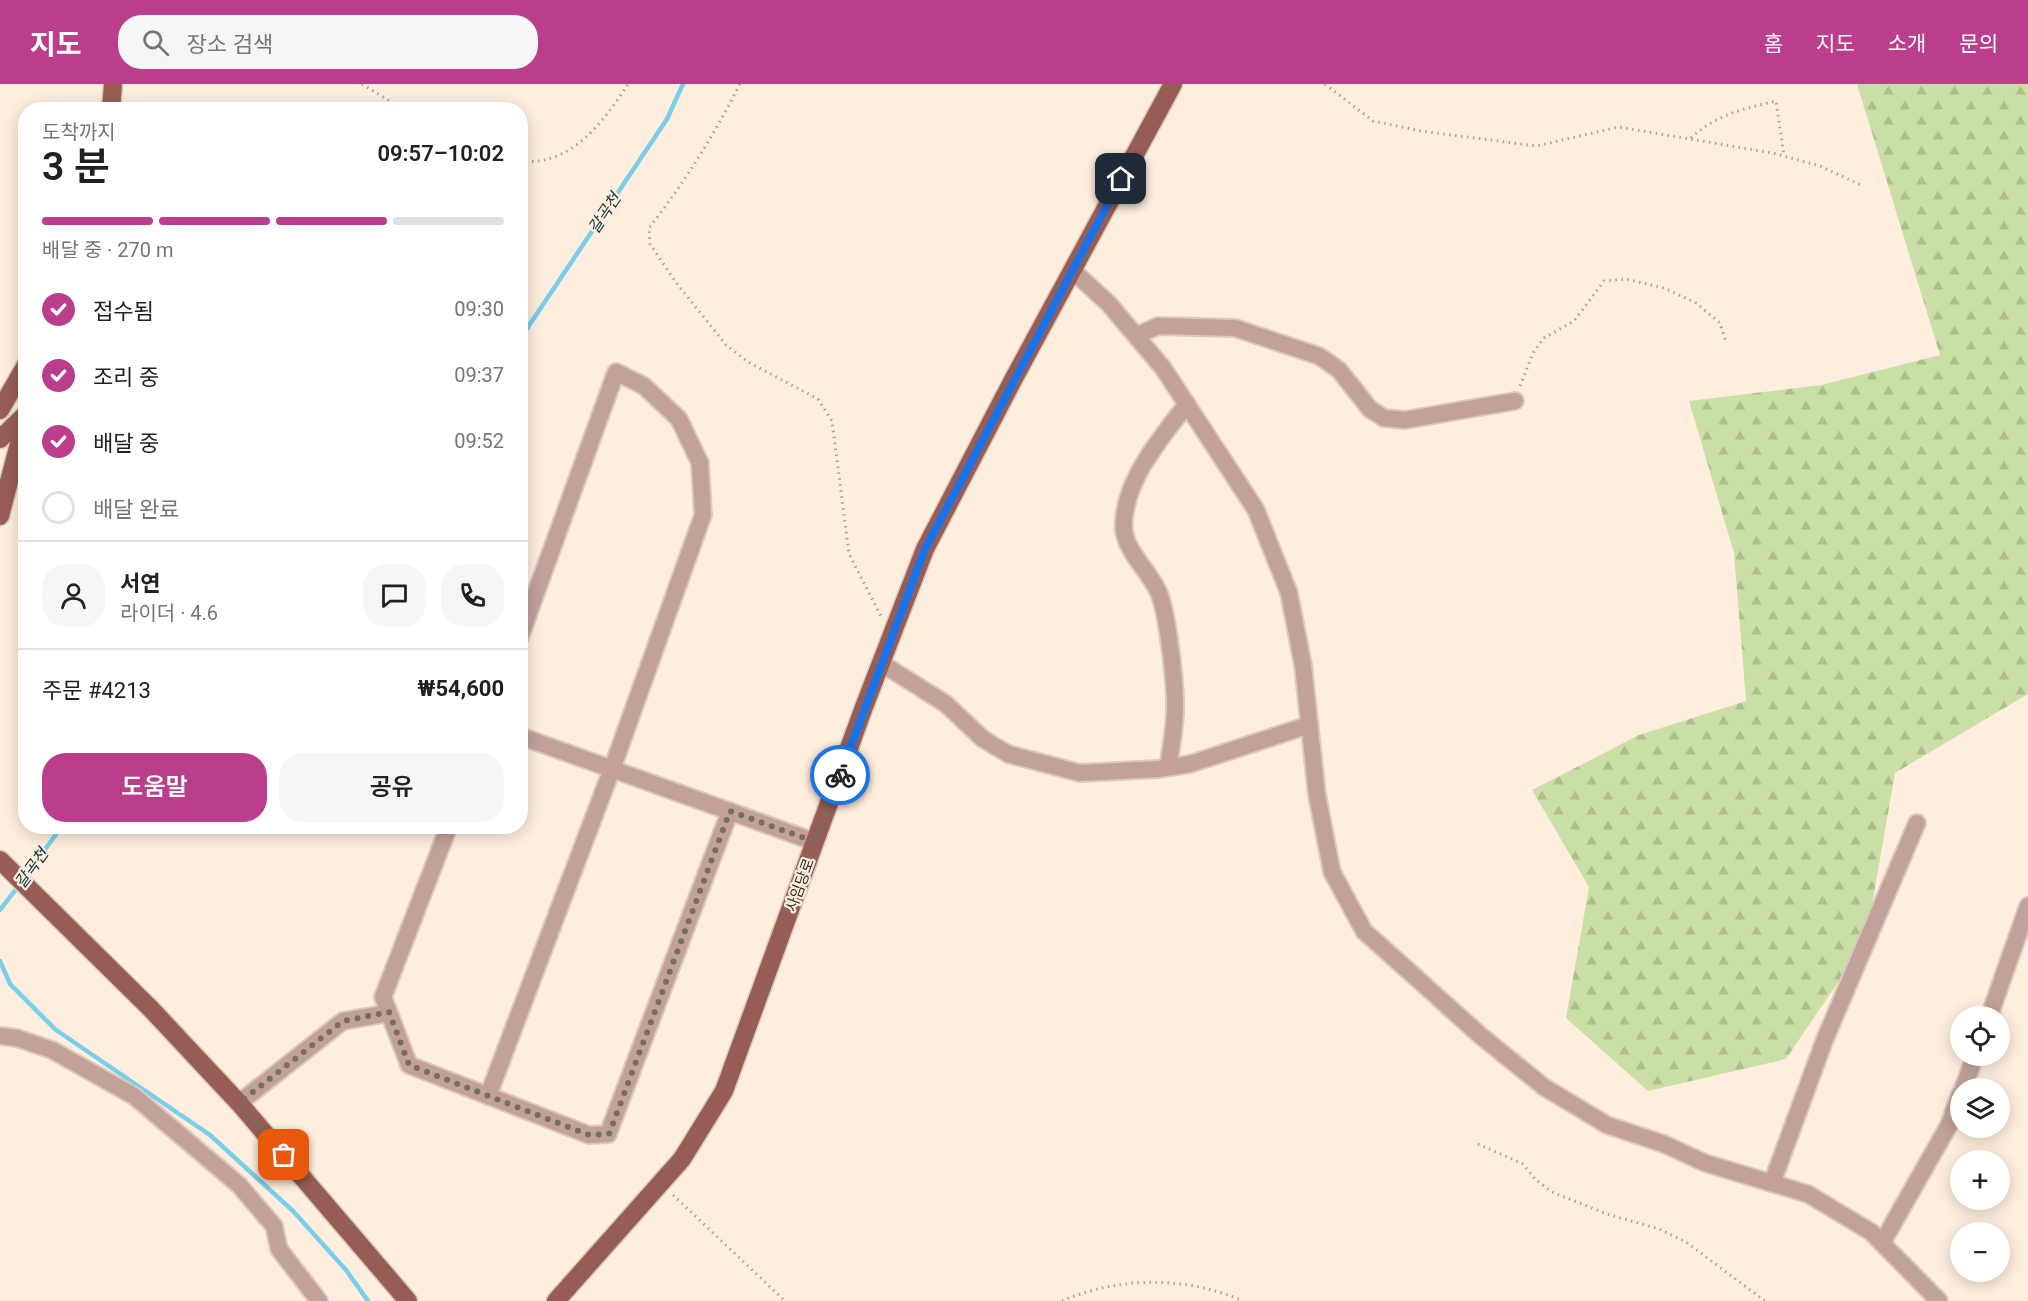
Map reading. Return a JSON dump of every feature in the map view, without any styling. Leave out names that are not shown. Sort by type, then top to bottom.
[{"type":"main road","points":[[111,102],[112,84]]},
{"type":"main road","name":"사임당로","points":[[556,1301],[682,1159],[724,1091],[925,549],[1173,84]]},
{"type":"main road","points":[[0,410],[18,379]]},
{"type":"main road","points":[[0,440],[18,423]]},
{"type":"main road","points":[[0,516],[18,447]]},
{"type":"main road","points":[[0,860],[151,1009],[239,1103],[408,1301]]},
{"type":"street","points":[[1072,270],[1109,304],[1163,368],[1256,510],[1289,593],[1304,665],[1317,795],[1332,872],[1364,931],[1481,1036],[1544,1088],[1607,1125],[1664,1144],[1706,1163],[1808,1194],[1871,1232],[1939,1301]]},
{"type":"street","points":[[1136,336],[1158,326],[1235,328],[1319,356],[1339,370],[1370,409],[1384,418],[1405,420],[1515,401]]},
{"type":"street","points":[[488,1096],[612,769],[703,514],[700,463],[679,419],[644,386],[616,372],[528,615]]},
{"type":"street","points":[[1168,767],[1175,712],[1166,612],[1158,590],[1131,553],[1123,521],[1130,494],[1139,474],[1159,441],[1187,404]]},
{"type":"street","points":[[881,663],[946,704],[982,739],[1008,754],[1080,773],[1190,764],[1309,725]]},
{"type":"street","points":[[528,739],[815,842]]},
{"type":"street","points":[[446,834],[383,997],[409,1065],[589,1135],[609,1134],[730,811]]},
{"type":"street","points":[[1772,1183],[1825,1039],[1917,823]]},
{"type":"street","points":[[1993,1006],[2028,906]]},
{"type":"street","points":[[239,1103],[343,1021],[389,1012]]},
{"type":"street","points":[[0,1036],[17,1038],[52,1050],[134,1096],[239,1185],[274,1226],[279,1249],[319,1301]]},
{"type":"street","points":[[1882,1243],[1950,1122]]},
{"type":"path","points":[[362,84],[391,102]]},
{"type":"path","points":[[528,162],[566,152],[594,132],[628,84]]},
{"type":"path","points":[[740,84],[683,185],[649,228],[650,244],[675,281],[726,345],[748,362],[818,399],[832,421],[849,554],[882,617],[893,632]]},
{"type":"path","points":[[1325,84],[1373,121],[1421,131],[1536,146],[1620,127],[1784,156],[1820,166],[1861,185]]},
{"type":"path","points":[[1691,138],[1707,123],[1738,110],[1776,101],[1784,156]]},
{"type":"path","points":[[1515,401],[1533,353],[1544,338],[1574,321],[1604,281],[1626,279],[1664,288],[1696,303],[1720,323],[1726,342]]},
{"type":"path","points":[[1478,1144],[1523,1164],[1535,1179],[1552,1192],[1607,1214],[1659,1229],[1686,1242],[1756,1292],[1765,1301]]},
{"type":"path","points":[[660,1183],[785,1301]]},
{"type":"path","points":[[1062,1301],[1120,1284],[1167,1281],[1220,1291],[1243,1301]]},
{"type":"green space","points":[[1857,84],[2028,84],[2028,694],[1895,773],[1869,922],[1851,963],[1786,1059],[1648,1091],[1566,1018],[1589,887],[1532,790],[1639,735],[1746,701],[1734,553],[1689,401],[1821,385],[1940,355]]},
{"type":"waterway","name":"갈곡천","points":[[528,327],[667,119],[683,84]]},
{"type":"waterway","name":"갈곡천","points":[[25,877],[56,834]]},
{"type":"waterway","name":"갈곡천","points":[[0,910],[20,884]]},
{"type":"waterway","points":[[0,961],[10,984],[56,1030],[210,1135],[293,1211],[346,1270],[368,1301]]},
{"type":"way so far","points":[[284,1155],[239,1103],[343,1021],[389,1012],[409,1065],[589,1135],[609,1134],[730,811],[815,842],[840,775]]},
{"type":"route","points":[[840,775],[925,549],[1121,179]]}]
